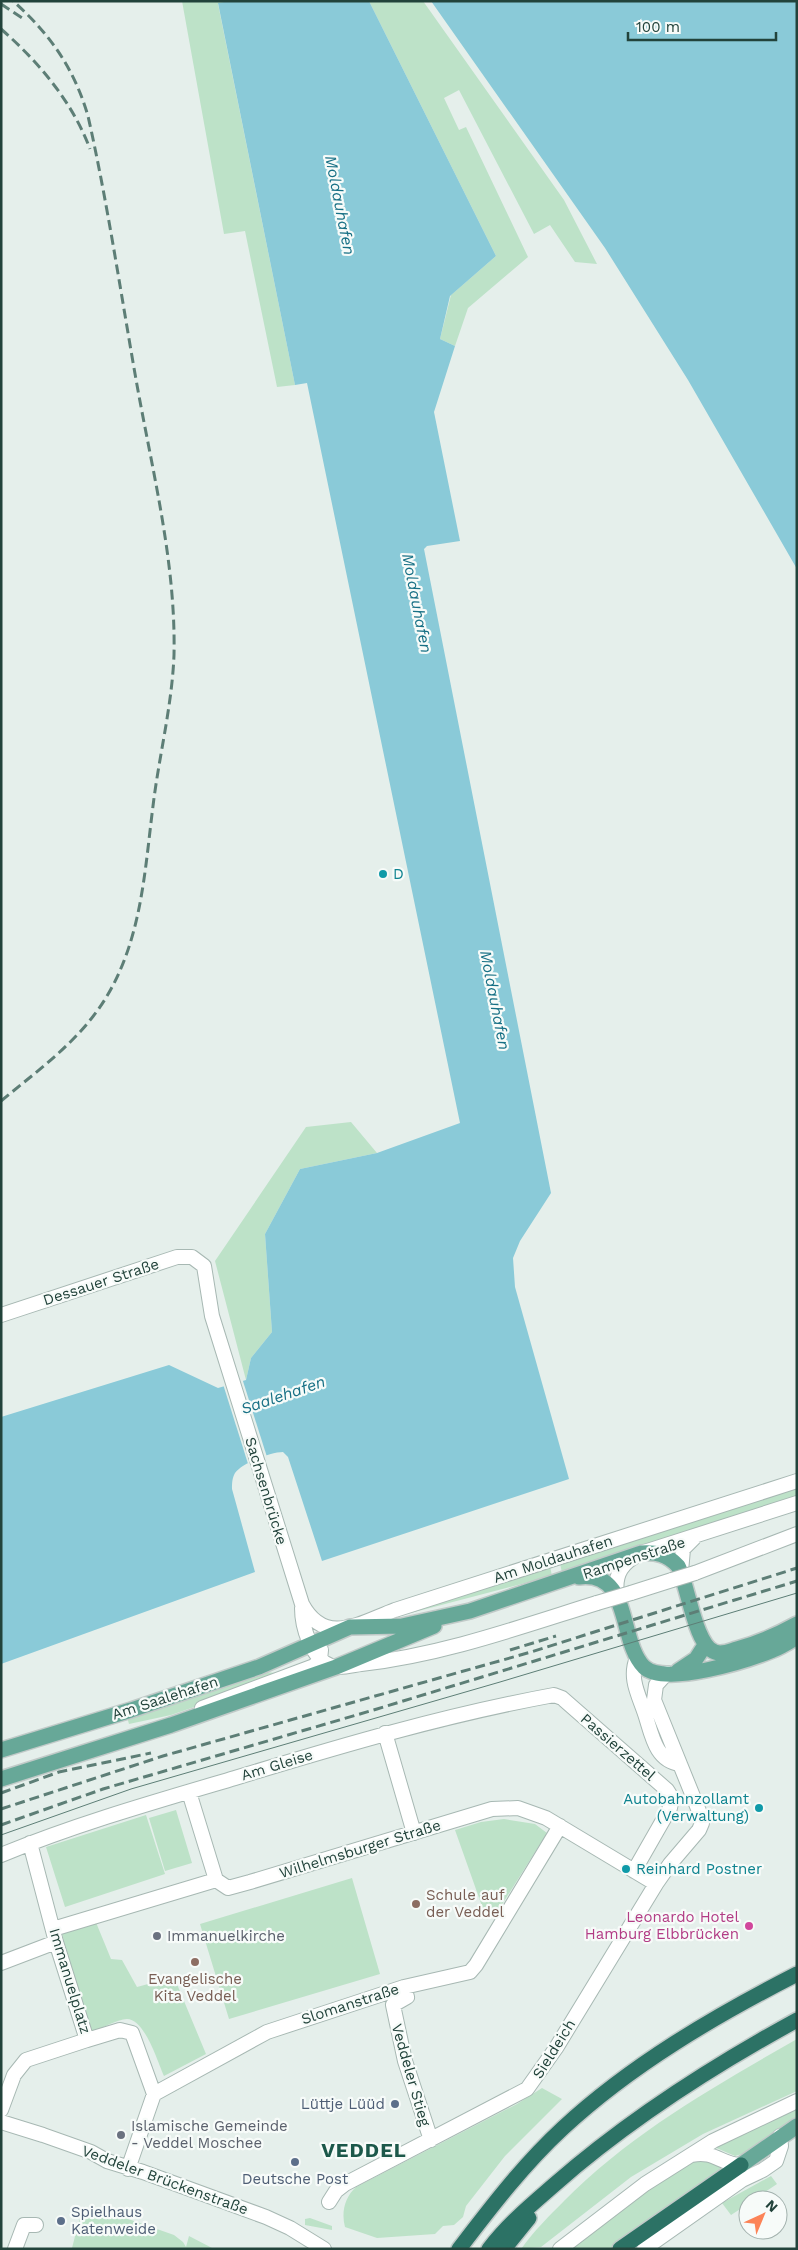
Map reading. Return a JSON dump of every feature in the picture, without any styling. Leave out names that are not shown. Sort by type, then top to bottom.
[{"type":"highway","points":[[783,1981],[797,1960]]},
{"type":"highway","points":[[459,2249],[521,2171],[563,2128],[607,2091],[676,2043],[797,1974]]},
{"type":"highway","points":[[489,2249],[526,2208],[594,2149],[634,2120],[725,2062],[797,2020]]},
{"type":"highway","points":[[620,2249],[741,2165]]},
{"type":"highway","points":[[504,2249],[552,2187]]},
{"type":"main road","points":[[641,1553],[654,1552],[666,1556],[674,1562],[683,1575],[705,1644],[714,1652],[726,1652],[765,1641],[797,1624]]},
{"type":"main road","name":"Rampenstraße","points":[[336,1667],[470,1611],[575,1577],[641,1553]]},
{"type":"main road","points":[[575,1577],[596,1577],[624,1593],[637,1658],[649,1670],[671,1673],[709,1669],[771,1651],[797,1637]]},
{"type":"main road","name":"Rampenstraße","points":[[350,1627],[402,1626],[470,1611]]},
{"type":"main road","name":"Am Moldauhafen","points":[[315,1643],[350,1627]]},
{"type":"main road","name":"Am Saalehafen","points":[[1,1750],[131,1710],[238,1674],[315,1643]]},
{"type":"main road","points":[[671,1673],[691,1663],[705,1644]]},
{"type":"main road","name":"Am Saalehafen","points":[[1,1779],[171,1725],[336,1667]]},
{"type":"main road","points":[[741,2165],[780,2136],[797,2126]]},
{"type":"street","name":"Dessauer Straße","points":[[1,1315],[177,1257],[192,1257],[200,1263]]},
{"type":"street","name":"Sachsenbrücke","points":[[200,1263],[206,1270],[212,1316],[302,1604],[306,1634],[315,1643]]},
{"type":"street","name":"Am Moldauhafen","points":[[350,1627],[395,1610],[797,1481]]},
{"type":"street","name":"Rampenstraße","points":[[641,1553],[694,1538],[797,1503]]},
{"type":"street","points":[[311,1619],[315,1643],[321,1657],[327,1664],[336,1667],[377,1662],[482,1639],[597,1604],[797,1534]]},
{"type":"street","points":[[683,1575],[680,1560],[683,1549],[694,1538]]},
{"type":"street","points":[[624,1593],[618,1573],[626,1562],[641,1553]]},
{"type":"street","name":"Sachsenbrücke","points":[[302,1604],[311,1619]]},
{"type":"street","points":[[311,1619],[324,1628],[350,1627]]},
{"type":"street","name":"Am Saalehafen","points":[[171,1725],[175,1720],[221,1699],[314,1666],[321,1657]]},
{"type":"street","points":[[637,1658],[633,1674],[650,1733],[665,1757],[680,1764]]},
{"type":"street","points":[[671,1673],[656,1684],[654,1700],[680,1764]]},
{"type":"street","name":"Am Gleise","points":[[1,1855],[30,1843],[189,1792],[385,1733],[558,1696]]},
{"type":"street","name":"Passierzettel","points":[[558,1696],[667,1790],[673,1802],[634,1870]]},
{"type":"street","points":[[385,1733],[414,1833]]},
{"type":"street","name":"Sieldeich","points":[[329,2202],[341,2187],[522,2094],[530,2085],[556,2048],[656,1884],[670,1864],[699,1830],[702,1823],[701,1816],[680,1764]]},
{"type":"street","points":[[189,1792],[216,1880]]},
{"type":"street","name":"Wilhelmsburger Straße","points":[[1,1963],[55,1936],[216,1880],[228,1888],[492,1809],[518,1808],[546,1818],[656,1884]]},
{"type":"street","name":"Slomanstraße","points":[[154,2094],[267,2032],[404,1987],[470,1972],[560,1826]]},
{"type":"street","name":"Immanuelplatz","points":[[30,1843],[55,1936],[87,2040],[120,2030],[132,2033],[154,2094]]},
{"type":"street","name":"Veddeler Stieg","points":[[404,1987],[407,1997],[393,2006],[404,2061],[430,2140]]},
{"type":"street","points":[[1,2110],[14,2075],[26,2060],[87,2040]]},
{"type":"street","points":[[128,2169],[154,2094]]},
{"type":"street","points":[[560,2249],[645,2184],[720,2137],[797,2101]]},
{"type":"street","name":"Veddeler Brückenstraße","points":[[1,2122],[83,2149],[128,2169],[142,2172],[266,2217],[290,2228],[324,2249]]},
{"type":"street","points":[[644,2249],[742,2180],[763,2170],[776,2161],[781,2146],[780,2136]]},
{"type":"street","points":[[691,2156],[708,2154],[730,2163],[741,2165]]},
{"type":"street","points":[[15,2249],[24,2225],[36,2225]]},
{"type":"green space","points":[[182,1],[230,1],[218,4],[295,385],[277,387],[245,231],[224,234]]},
{"type":"green space","points":[[369,1],[423,1],[564,200],[597,264],[575,262],[550,225],[534,234],[459,90],[444,98],[459,130],[466,127],[528,257],[468,308],[455,346],[440,339],[451,295],[496,256]]},
{"type":"green space","points":[[351,1122],[377,1153],[300,1169],[265,1234],[272,1332],[251,1358],[246,1380],[215,1261],[306,1127]]},
{"type":"green space","points":[[797,1488],[797,1497],[562,1573],[560,1563]]},
{"type":"green space","points":[[550,1566],[552,1576],[403,1615],[403,1613]]},
{"type":"green space","points":[[261,1672],[279,1673],[171,1715],[129,1724],[127,1717]]},
{"type":"green space","points":[[176,1810],[192,1863],[165,1871],[149,1818]]},
{"type":"green space","points":[[146,1815],[165,1874],[65,1907],[46,1847]]},
{"type":"green space","points":[[504,1819],[535,1824],[547,1833],[496,1914],[483,1909],[455,1830],[481,1822]]},
{"type":"green space","points":[[352,1878],[380,1974],[229,2019],[200,1924]]},
{"type":"green space","points":[[95,1920],[111,1959],[122,1960],[137,1987],[174,1977],[206,2054],[164,2076],[150,2043],[140,2026],[134,2021],[127,2019],[119,2021],[91,2033],[75,1991],[62,1933]]},
{"type":"green space","points":[[797,2039],[797,2091],[703,2134],[631,2177],[541,2247],[521,2249],[536,2230],[564,2201],[617,2154],[675,2112]]},
{"type":"green space","points":[[542,2088],[562,2099],[505,2156],[466,2206],[463,2217],[454,2225],[443,2226],[435,2234],[377,2238],[345,2227],[343,2216],[345,2205],[349,2195],[356,2187],[517,2104]]},
{"type":"green space","points":[[797,2105],[797,2119],[749,2152],[735,2156],[714,2147]]},
{"type":"green space","points":[[696,2159],[709,2159],[725,2167],[610,2249],[571,2249],[652,2187]]},
{"type":"green space","points":[[771,2176],[777,2184],[768,2190],[746,2190]]},
{"type":"green space","points":[[738,2194],[738,2210],[731,2215],[722,2203]]},
{"type":"green space","points":[[97,2208],[174,2235],[186,2247],[189,2236],[214,2249],[72,2248],[80,2217],[87,2209]]},
{"type":"green space","points":[[310,2218],[332,2226],[332,2230],[305,2225],[305,2219]]},
{"type":"water","points":[[230,1],[369,1],[496,256],[450,296],[440,339],[455,346],[434,412],[460,541],[427,546],[424,549],[551,1193],[520,1241],[513,1258],[515,1287],[569,1479],[322,1561],[288,1457],[283,1452],[264,1456],[239,1469],[234,1475],[232,1483],[232,1489],[255,1572],[1,1664],[1,1417],[169,1365],[218,1388],[246,1380],[251,1358],[272,1332],[265,1234],[300,1169],[377,1153],[460,1123],[307,383],[295,385],[218,3]]},
{"type":"water","points":[[431,1],[797,1],[797,569],[688,380],[605,248]]},
{"type":"pier","points":[[242,1378],[267,1457],[249,1467],[223,1384]]},
{"type":"tram line","points":[[1,1835],[131,1789],[500,1682],[797,1593]]},
{"type":"railway","points":[[1,1101],[62,1050],[89,1022],[111,989],[130,945],[141,900],[171,693],[174,655],[174,621],[162,519],[108,216],[88,116],[76,82],[59,53],[38,26],[13,1]]},
{"type":"railway","points":[[1,4],[25,20]]},
{"type":"railway","points":[[1,29],[29,55],[53,84],[74,115],[90,149]]},
{"type":"railway","points":[[1,1809],[163,1756],[531,1652],[797,1568]]},
{"type":"railway","points":[[1,1825],[103,1789],[377,1709],[797,1581]]},
{"type":"railway","points":[[510,1650],[556,1636]]},
{"type":"railway","points":[[1,1793],[59,1772],[151,1753]]},
{"type":"place","name":"D","points":[[383,874]]},
{"type":"place","name":"Autobahnzollamt (Verwaltung)","points":[[759,1808]]},
{"type":"place","name":"Reinhard Postner","points":[[626,1869]]},
{"type":"place","name":"Schule auf der Veddel","points":[[416,1904]]},
{"type":"place","name":"Leonardo Hotel Hamburg Elbbrücken","points":[[749,1926]]},
{"type":"place","name":"Immanuelkirche","points":[[157,1936]]},
{"type":"place","name":"Evangelische Kita Veddel","points":[[195,1962]]},
{"type":"place","name":"Lüttje Lüüd","points":[[395,2104]]},
{"type":"place","name":"Islamische Gemeinde - Veddel Moschee","points":[[121,2135]]},
{"type":"place","name":"Deutsche Post","points":[[295,2162]]},
{"type":"place","name":"Spielhaus Katenweide","points":[[61,2221]]},
{"type":"district","name":"VEDDEL","points":[[364,2150]]},
{"type":"water label","name":"Moldauhafen","points":[[340,205]]},
{"type":"water label","name":"Moldauhafen","points":[[417,603]]},
{"type":"water label","name":"Moldauhafen","points":[[495,1000]]},
{"type":"water label","name":"Saalehafen","points":[[283,1395]]}]
